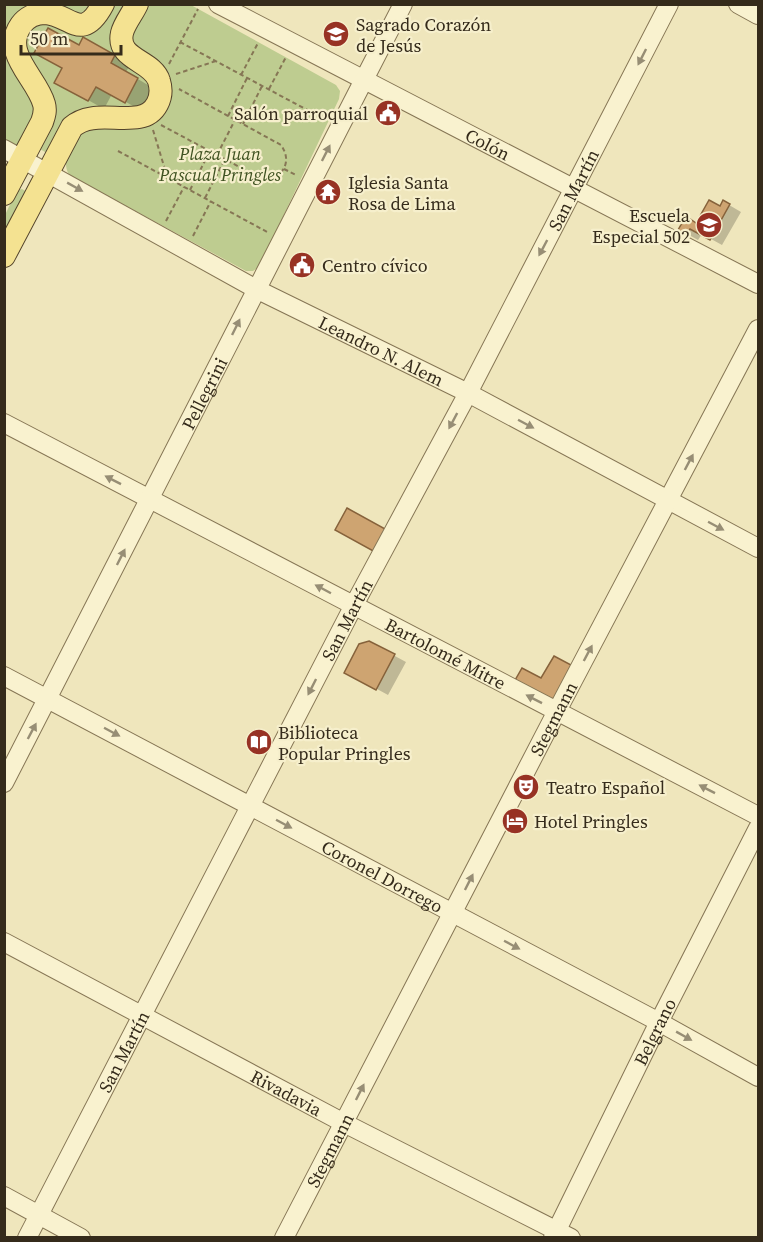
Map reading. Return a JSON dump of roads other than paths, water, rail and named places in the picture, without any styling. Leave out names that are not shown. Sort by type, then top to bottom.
[{"type":"main road","points":[[4,194],[14,154],[42,122],[45,110],[37,87],[18,57],[14,42],[16,32],[25,20],[38,14],[53,15],[72,24],[81,24],[96,17],[103,4]]},
{"type":"main road","points":[[4,256],[72,128],[77,123],[106,117],[137,117],[145,115],[158,104],[161,87],[155,73],[128,54],[122,42],[122,32],[137,4]]},
{"type":"street","name":"Colón","points":[[218,4],[759,284]]},
{"type":"street","name":"Pellegrini","points":[[4,783],[151,499],[255,289],[403,4]]},
{"type":"street","name":"San Martín","points":[[27,1238],[354,605],[468,393],[669,4]]},
{"type":"street","points":[[738,4],[759,15]]},
{"type":"street","name":"Leandro N. Alem","points":[[14,154],[255,289],[468,393],[759,548]]},
{"type":"street","name":"Stegmann","points":[[284,1238],[557,711],[759,330]]},
{"type":"street","name":"Bartolomé Mitre","points":[[4,423],[759,816]]},
{"type":"street","name":"Coronel Dorrego","points":[[4,676],[759,1077]]},
{"type":"street","name":"Belgrano","points":[[560,1235],[659,1022],[759,828]]},
{"type":"street","name":"Rivadavia","points":[[4,942],[560,1235]]},
{"type":"street","points":[[4,1197],[81,1238]]},
{"type":"place","name":"Sagrado Corazón de Jesús","points":[[336,34]]},
{"type":"place","name":"Salón parroquial","points":[[388,113]]},
{"type":"place","name":"Iglesia Santa Rosa de Lima","points":[[328,192]]},
{"type":"place","name":"Escuela Especial 502","points":[[709,225]]},
{"type":"place","name":"Centro cívico","points":[[302,265]]},
{"type":"place","name":"Biblioteca Popular Pringles","points":[[259,742]]},
{"type":"place","name":"Teatro Español","points":[[526,787]]},
{"type":"place","name":"Hotel Pringles","points":[[515,821]]},
{"type":"park label","name":"Plaza Juan Pascual Pringles","points":[[220,163]]}]
